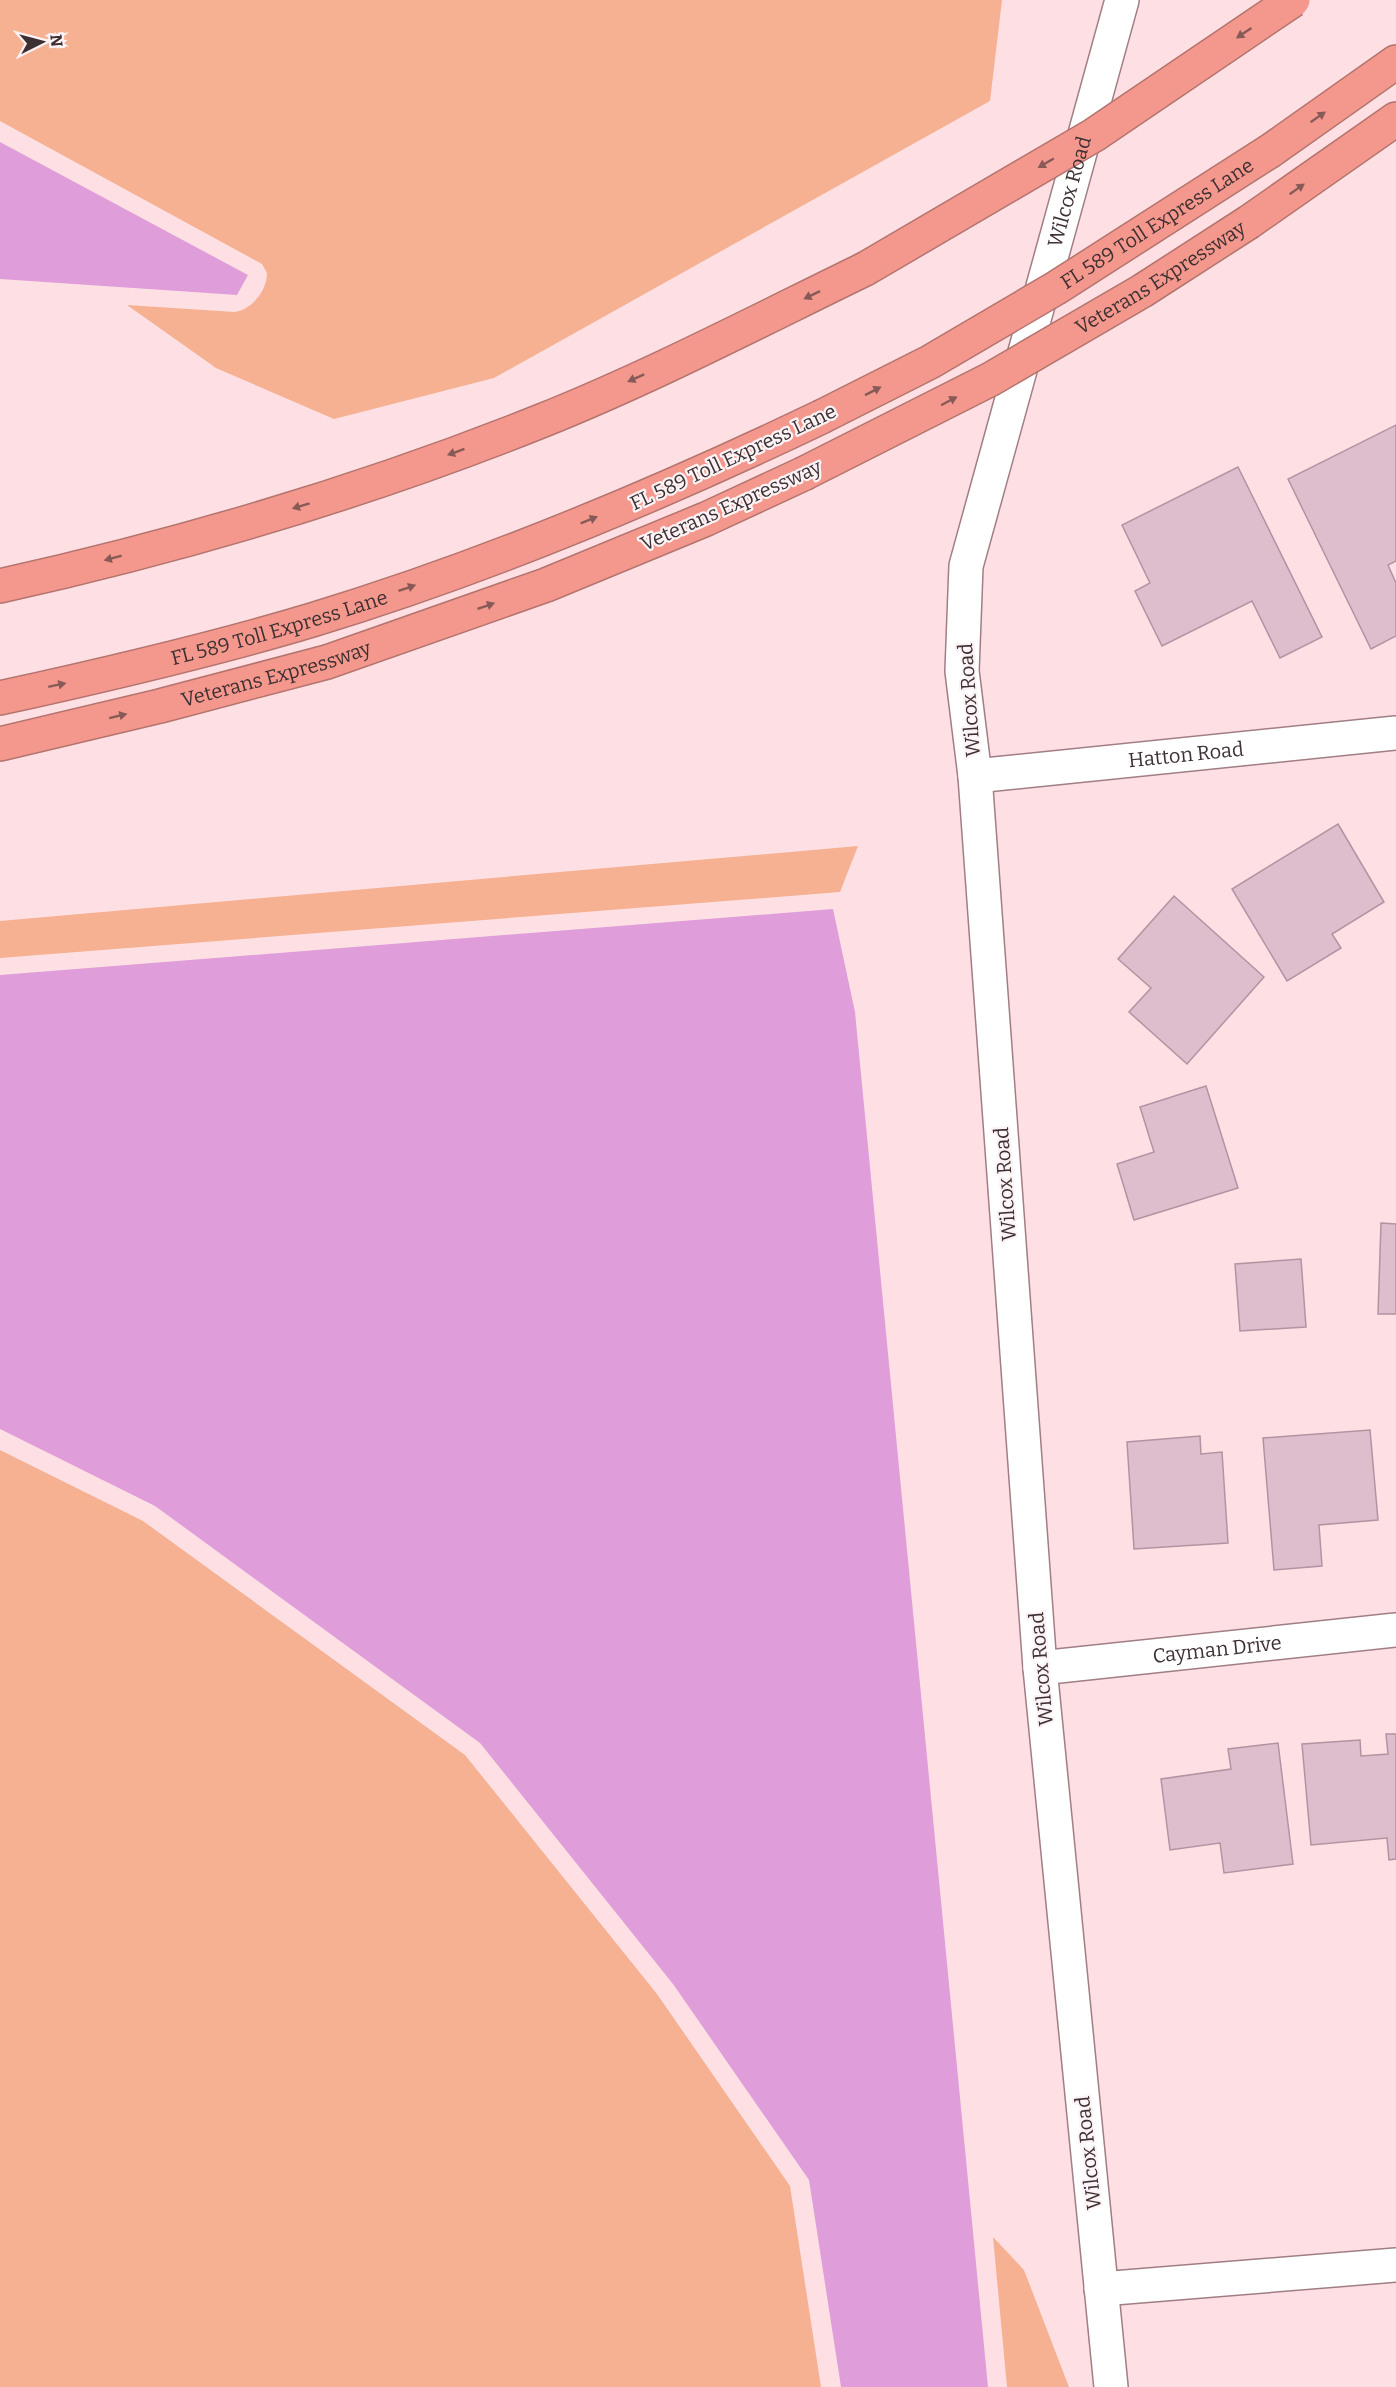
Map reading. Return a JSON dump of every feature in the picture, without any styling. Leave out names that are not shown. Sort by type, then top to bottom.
[{"type":"highway","points":[[0,586],[273,515],[357,489],[542,420],[691,354],[865,269],[1095,135],[1293,0]]},
{"type":"highway","name":"FL 589 Toll Express Lane","points":[[0,698],[147,665],[312,620],[526,546],[688,481],[930,362],[1056,288],[1270,151],[1396,62]]},
{"type":"highway","name":"Veterans Expressway","points":[[0,744],[160,706],[327,662],[546,585],[706,519],[803,474],[991,379],[1142,291],[1249,222],[1396,119]]},
{"type":"street","name":"Wilcox Road","points":[[1111,2387],[1040,1668],[975,776],[962,671],[966,566],[1122,0]]},
{"type":"street","name":"Hatton Road","points":[[975,776],[1396,732]]},
{"type":"street","name":"Cayman Drive","points":[[1040,1668],[1396,1630]]},
{"type":"street","points":[[1101,2289],[1396,2265]]},
{"type":"shaded area","points":[[0,0],[1002,0],[990,101],[494,378],[334,419],[216,368],[127,305],[235,312],[253,303],[264,286],[267,273],[262,264],[0,121]]},
{"type":"shaded area","points":[[0,142],[248,275],[237,295],[0,279]]},
{"type":"shaded area","points":[[858,846],[840,892],[0,958],[0,921]]},
{"type":"shaded area","points":[[833,909],[855,1012],[988,2387],[841,2387],[809,2180],[673,1984],[480,1743],[155,1506],[0,1429],[0,975]]},
{"type":"shaded area","points":[[0,1450],[143,1521],[465,1755],[657,1994],[790,2186],[821,2387],[0,2387]]},
{"type":"shaded area","points":[[993,2237],[1024,2270],[1069,2387],[1007,2387]]},
{"type":"building","points":[[1396,425],[1396,561],[1388,565],[1396,583],[1396,636],[1371,649],[1288,479]]},
{"type":"building","points":[[1238,467],[1322,637],[1280,658],[1252,601],[1162,646],[1135,591],[1150,583],[1122,525]]},
{"type":"building","points":[[1338,824],[1384,902],[1332,934],[1341,948],[1287,981],[1232,889]]},
{"type":"building","points":[[1174,896],[1264,977],[1187,1064],[1129,1012],[1151,988],[1118,959]]},
{"type":"building","points":[[1206,1086],[1238,1188],[1134,1220],[1117,1164],[1154,1152],[1140,1107]]},
{"type":"building","points":[[1381,1223],[1396,1224],[1396,1314],[1378,1314]]},
{"type":"building","points":[[1301,1259],[1306,1327],[1240,1331],[1235,1264]]},
{"type":"building","points":[[1370,1430],[1378,1520],[1319,1525],[1322,1566],[1274,1570],[1263,1438]]},
{"type":"building","points":[[1200,1436],[1201,1454],[1222,1452],[1228,1543],[1134,1549],[1127,1442]]},
{"type":"building","points":[[1386,1734],[1396,1734],[1396,1859],[1389,1860],[1387,1838],[1311,1845],[1302,1744],[1360,1740],[1361,1756],[1388,1754]]},
{"type":"building","points":[[1278,1743],[1293,1864],[1224,1873],[1220,1843],[1170,1850],[1161,1779],[1231,1769],[1228,1749]]}]
